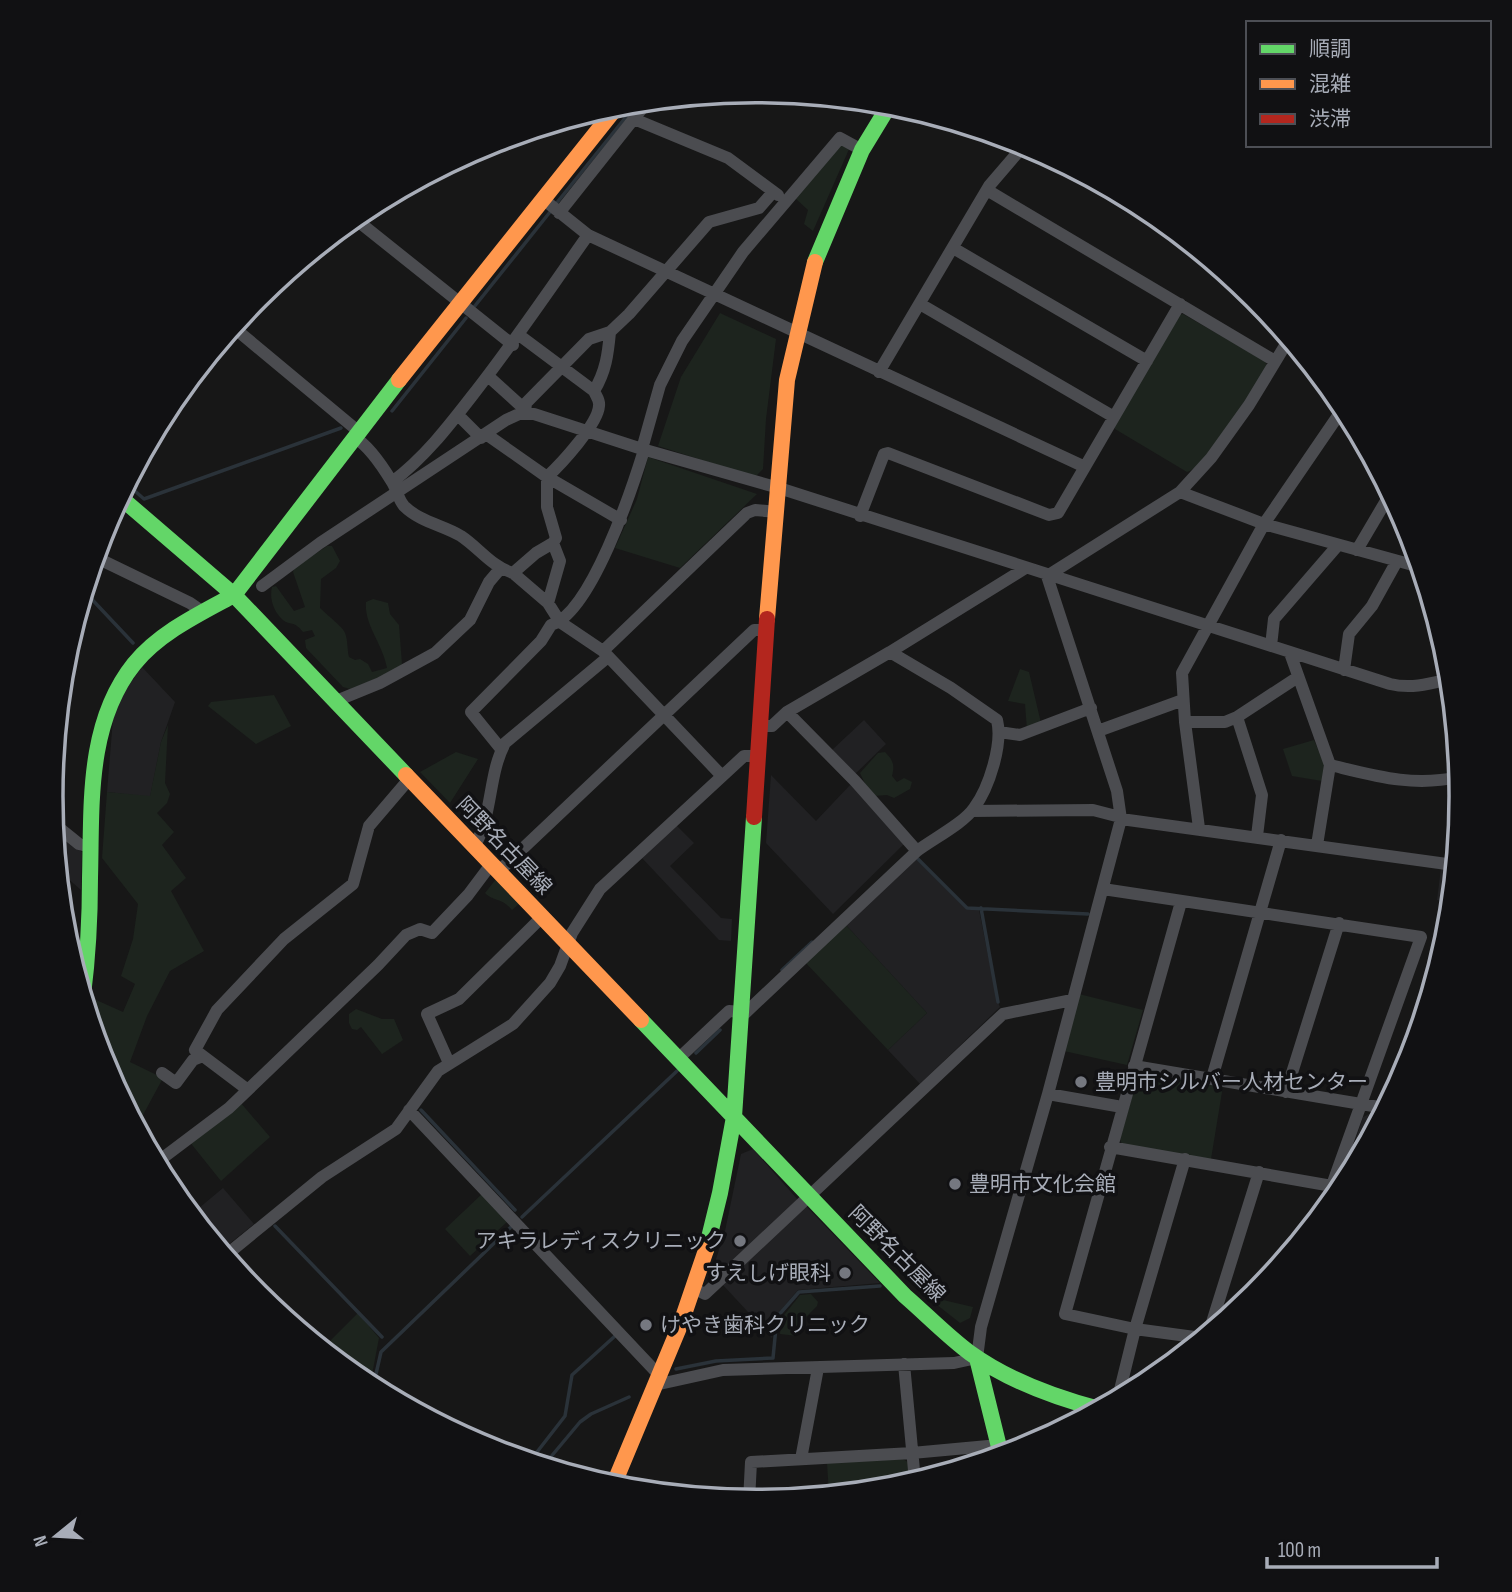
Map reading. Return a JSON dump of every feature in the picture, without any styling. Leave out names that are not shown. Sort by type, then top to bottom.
[{"type":"street","points":[[559,213],[638,113]]},
{"type":"street","points":[[618,1475],[693,1288],[714,1217],[734,1117],[766,630],[787,380],[815,262],[862,150],[883,115]]},
{"type":"street","points":[[634,119],[728,158],[786,202]]},
{"type":"street","points":[[86,970],[95,756],[108,708],[120,685],[151,649],[203,612],[234,595],[356,434],[607,120]]},
{"type":"street","points":[[501,749],[471,712],[541,641],[551,625],[560,622],[587,589],[621,520],[660,385],[682,341],[743,252],[840,138],[862,150]]},
{"type":"street","points":[[878,372],[987,190],[1017,155]]},
{"type":"street","points":[[987,190],[1275,362]]},
{"type":"street","points":[[525,413],[526,403],[589,340],[610,332],[629,314],[709,222],[759,208],[773,192]]},
{"type":"street","points":[[543,200],[588,234],[1085,467]]},
{"type":"street","points":[[363,225],[461,304],[516,340],[563,366],[594,391],[599,400],[600,409],[588,430],[547,477],[547,507],[556,538],[513,573]]},
{"type":"street","points":[[395,487],[438,440],[516,340],[588,234]]},
{"type":"street","points":[[953,248],[1147,361]]},
{"type":"street","points":[[920,304],[1114,417]]},
{"type":"street","points":[[860,516],[884,454],[888,453],[1049,515],[1058,513],[1180,304]]},
{"type":"street","points":[[594,391],[608,359],[610,332]]},
{"type":"street","points":[[240,333],[356,434],[395,487],[404,506],[420,517],[458,534],[500,569],[513,573],[548,603],[560,622],[606,654],[722,776]]},
{"type":"street","points":[[1047,576],[1180,492],[1211,458],[1249,405],[1284,347]]},
{"type":"street","points":[[488,376],[520,405],[525,413]]},
{"type":"street","points":[[262,586],[395,487],[506,420],[525,413],[779,488],[1344,670],[1403,687],[1439,681]]},
{"type":"street","points":[[457,415],[483,436],[547,477],[621,520]]},
{"type":"street","points":[[1199,828],[1185,722],[1182,673],[1264,524],[1336,418]]},
{"type":"street","points":[[1180,492],[1264,524],[1409,564]]},
{"type":"street","name":"阿野名古屋線","points":[[128,504],[234,595],[905,1296],[977,1358],[1035,1390],[1085,1405]]},
{"type":"street","points":[[1357,550],[1384,504]]},
{"type":"street","points":[[475,845],[483,827],[492,777],[505,743],[606,654],[747,513],[755,510],[777,512]]},
{"type":"street","points":[[548,603],[560,561],[553,543]]},
{"type":"street","points":[[1271,646],[1274,619],[1338,545]]},
{"type":"street","points":[[1344,670],[1349,634],[1372,606],[1397,561]]},
{"type":"street","points":[[104,562],[203,612]]},
{"type":"street","points":[[336,701],[380,683],[435,653],[470,620],[489,582],[500,569]]},
{"type":"street","points":[[760,726],[772,726],[787,712],[1024,569]]},
{"type":"street","points":[[999,1445],[977,1358],[981,1327],[1048,1094],[1121,818],[1117,791],[1047,576]]},
{"type":"street","points":[[165,1156],[229,1108],[406,935],[420,929],[432,933],[496,867],[754,630],[766,630]]},
{"type":"street","points":[[740,1015],[918,851],[972,811],[993,768],[999,732],[997,720],[890,652]]},
{"type":"street","points":[[1290,653],[1330,765],[1317,845]]},
{"type":"street","points":[[1185,722],[1225,722],[1298,677]]},
{"type":"street","points":[[1098,731],[1183,700]]},
{"type":"street","points":[[999,732],[1020,735],[1091,708]]},
{"type":"street","points":[[787,712],[855,781],[918,851]]},
{"type":"street","points":[[1237,717],[1262,795],[1257,836]]},
{"type":"street","points":[[232,1250],[322,1177],[396,1129],[428,1080],[449,1063],[513,1024],[550,983],[560,966],[568,942],[600,889],[744,756],[758,756]]},
{"type":"street","points":[[1330,765],[1400,781],[1434,783],[1449,779]]},
{"type":"street","points":[[248,1090],[195,1050],[217,1010],[284,939],[353,884],[369,826],[410,778]]},
{"type":"street","points":[[972,811],[1093,810],[1121,818],[1445,864]]},
{"type":"street","points":[[64,832],[79,844],[91,847]]},
{"type":"street","points":[[1212,1078],[1281,840]]},
{"type":"street","points":[[1103,889],[1421,937],[1337,1174]]},
{"type":"street","points":[[1181,902],[1065,1314],[1135,1329],[1190,1336]]},
{"type":"street","points":[[449,1063],[427,1014],[459,999],[543,916]]},
{"type":"street","points":[[1286,1092],[1339,923]]},
{"type":"street","points":[[693,1288],[705,1294],[1003,1014],[1072,1000]]},
{"type":"street","points":[[679,1058],[729,1011],[740,1015]]},
{"type":"street","points":[[162,1073],[176,1083],[192,1060],[203,1056]]},
{"type":"street","points":[[1134,1066],[1376,1106]]},
{"type":"street","points":[[1048,1094],[1122,1107]]},
{"type":"street","points":[[409,1110],[657,1380]]},
{"type":"street","points":[[1110,1147],[1329,1185]]},
{"type":"street","points":[[1121,1384],[1185,1159]]},
{"type":"street","points":[[1214,1316],[1259,1172]]},
{"type":"street","points":[[657,1380],[723,1370],[954,1363],[977,1358]]},
{"type":"street","points":[[904,1364],[914,1470]]},
{"type":"street","points":[[801,1459],[818,1368]]},
{"type":"street","points":[[750,1489],[751,1462],[983,1451]]},
{"type":"shaded area","points":[[840,142],[850,147],[813,231],[804,224],[808,210],[795,198]]},
{"type":"shaded area","points":[[720,313],[776,339],[763,469],[755,477],[658,446],[681,377]]},
{"type":"shaded area","points":[[1183,314],[1265,361],[1267,367],[1206,457],[1187,472],[1115,429],[1114,424],[1178,315]]},
{"type":"shaded area","points":[[648,457],[757,494],[680,568],[615,548],[637,499]]},
{"type":"shaded area","points":[[327,546],[332,546],[340,561],[336,568],[321,579],[320,608],[344,631],[349,657],[368,664],[372,672],[387,668],[368,619],[366,602],[373,599],[388,603],[390,614],[399,625],[402,664],[396,671],[350,689],[343,687],[306,648],[305,640],[315,636],[312,630],[303,632],[283,620],[272,601],[272,587],[276,586],[294,611],[305,607],[294,568]]},
{"type":"shaded area","points":[[142,667],[175,702],[161,742],[150,797],[107,792],[113,719],[124,692]]},
{"type":"shaded area","points":[[1020,669],[1029,672],[1041,723],[1027,730],[1025,704],[1008,701]]},
{"type":"shaded area","points":[[274,695],[291,726],[256,744],[208,706],[211,702]]},
{"type":"shaded area","points":[[864,720],[886,744],[854,775],[831,751]]},
{"type":"shaded area","points":[[168,725],[165,783],[170,794],[167,803],[157,813],[174,832],[162,845],[186,878],[171,891],[204,951],[170,971],[147,1016],[130,1062],[163,1078],[142,1117],[116,1061],[94,999],[123,1012],[135,984],[121,976],[133,939],[138,904],[102,858],[107,792],[150,796],[161,742]]},
{"type":"shaded area","points":[[1314,740],[1325,766],[1322,781],[1292,776],[1283,749]]},
{"type":"shaded area","points":[[456,752],[478,759],[450,803],[420,772]]},
{"type":"shaded area","points":[[885,752],[893,763],[892,776],[897,782],[904,778],[912,782],[910,789],[894,798],[870,794],[860,773],[878,753]]},
{"type":"shaded area","points":[[771,775],[816,821],[851,784],[906,842],[833,914],[766,843]]},
{"type":"shaded area","points":[[676,825],[694,843],[670,866],[721,918],[732,919],[731,941],[719,940],[642,858]]},
{"type":"shaded area","points":[[64,837],[82,852],[81,890],[68,879]]},
{"type":"shaded area","points":[[914,857],[966,909],[979,910],[1000,1007],[920,1084],[888,1050],[927,1013],[844,923]]},
{"type":"shaded area","points":[[1441,868],[1445,869],[1441,901],[1437,900]]},
{"type":"shaded area","points":[[496,879],[520,903],[512,910],[485,893]]},
{"type":"shaded area","points":[[844,923],[927,1013],[888,1050],[804,961]]},
{"type":"shaded area","points":[[1079,994],[1143,1010],[1127,1065],[1064,1051]]},
{"type":"shaded area","points":[[356,1009],[382,1019],[394,1019],[403,1040],[382,1054],[361,1027],[352,1029],[349,1014]]},
{"type":"shaded area","points":[[1144,1073],[1223,1086],[1211,1159],[1122,1145],[1120,1139],[1138,1076]]},
{"type":"shaded area","points":[[240,1102],[270,1137],[221,1181],[189,1141]]},
{"type":"shaded area","points":[[1372,1113],[1358,1140],[1356,1138],[1363,1117]]},
{"type":"shaded area","points":[[753,1149],[798,1200],[708,1284],[725,1231],[741,1154]]},
{"type":"shaded area","points":[[223,1188],[254,1224],[229,1244],[199,1208]]},
{"type":"shaded area","points":[[483,1193],[507,1222],[470,1256],[445,1229]]},
{"type":"shaded area","points":[[806,1206],[880,1283],[798,1290],[775,1317],[772,1338],[722,1284]]},
{"type":"shaded area","points":[[811,1294],[818,1302],[817,1306],[801,1322],[797,1336],[780,1334],[781,1319],[800,1295]]},
{"type":"shaded area","points":[[939,1299],[973,1307],[970,1318],[960,1323],[936,1304]]},
{"type":"shaded area","points":[[358,1313],[379,1338],[372,1373],[334,1346],[329,1342]]},
{"type":"shaded area","points":[[903,1459],[909,1463],[909,1471],[828,1485],[827,1463]]},
{"type":"waterway","points":[[555,205],[628,115]]},
{"type":"waterway","points":[[474,307],[550,212]]},
{"type":"waterway","points":[[392,411],[466,318]]},
{"type":"waterway","points":[[134,490],[144,499],[341,428]]},
{"type":"waterway","points":[[92,600],[133,643]]},
{"type":"waterway","points":[[918,859],[967,908],[1088,914]]},
{"type":"waterway","points":[[981,908],[998,1002]]},
{"type":"waterway","points":[[782,970],[812,942]]},
{"type":"waterway","points":[[696,1053],[720,1030]]},
{"type":"waterway","points":[[522,1217],[677,1071]]},
{"type":"waterway","points":[[421,1110],[515,1210]]},
{"type":"waterway","points":[[275,1226],[382,1337]]},
{"type":"waterway","points":[[376,1375],[381,1352],[512,1226]]},
{"type":"waterway","points":[[676,1369],[716,1361],[773,1358],[777,1317],[799,1292],[880,1286]]},
{"type":"waterway","points":[[536,1453],[565,1416],[572,1375],[615,1336]]},
{"type":"waterway","points":[[551,1457],[580,1422],[591,1414],[629,1397]]},
{"type":"traffic: fast","points":[[815,262],[862,150],[883,115]]},
{"type":"traffic: fast","points":[[128,504],[234,595],[399,380]]},
{"type":"traffic: fast","points":[[86,970],[92,794],[95,766],[107,713],[118,687],[134,664],[155,643],[194,617],[234,595],[406,775]]},
{"type":"traffic: fast","points":[[706,1250],[734,1117],[754,817]]},
{"type":"traffic: fast","points":[[641,1020],[905,1296],[953,1340],[985,1363],[1016,1380],[1086,1405]]},
{"type":"traffic: fast","points":[[977,1358],[998,1445]]},
{"type":"traffic: slow","points":[[399,380],[607,120]]},
{"type":"traffic: slow","points":[[767,619],[787,380],[815,262]]},
{"type":"traffic: slow","points":[[406,775],[641,1020]]},
{"type":"traffic: slow","points":[[618,1475],[681,1323],[706,1250]]},
{"type":"traffic: jam","points":[[754,817],[767,619]]},
{"type":"place","name":"豊明市シルバー人材センター","points":[[1081,1082]]},
{"type":"place","name":"豊明市文化会館","points":[[955,1184]]},
{"type":"place","name":"アキラレディスクリニック","points":[[740,1241]]},
{"type":"place","name":"すえしげ眼科","points":[[845,1273]]},
{"type":"place","name":"けやき歯科クリニック","points":[[646,1325]]}]
